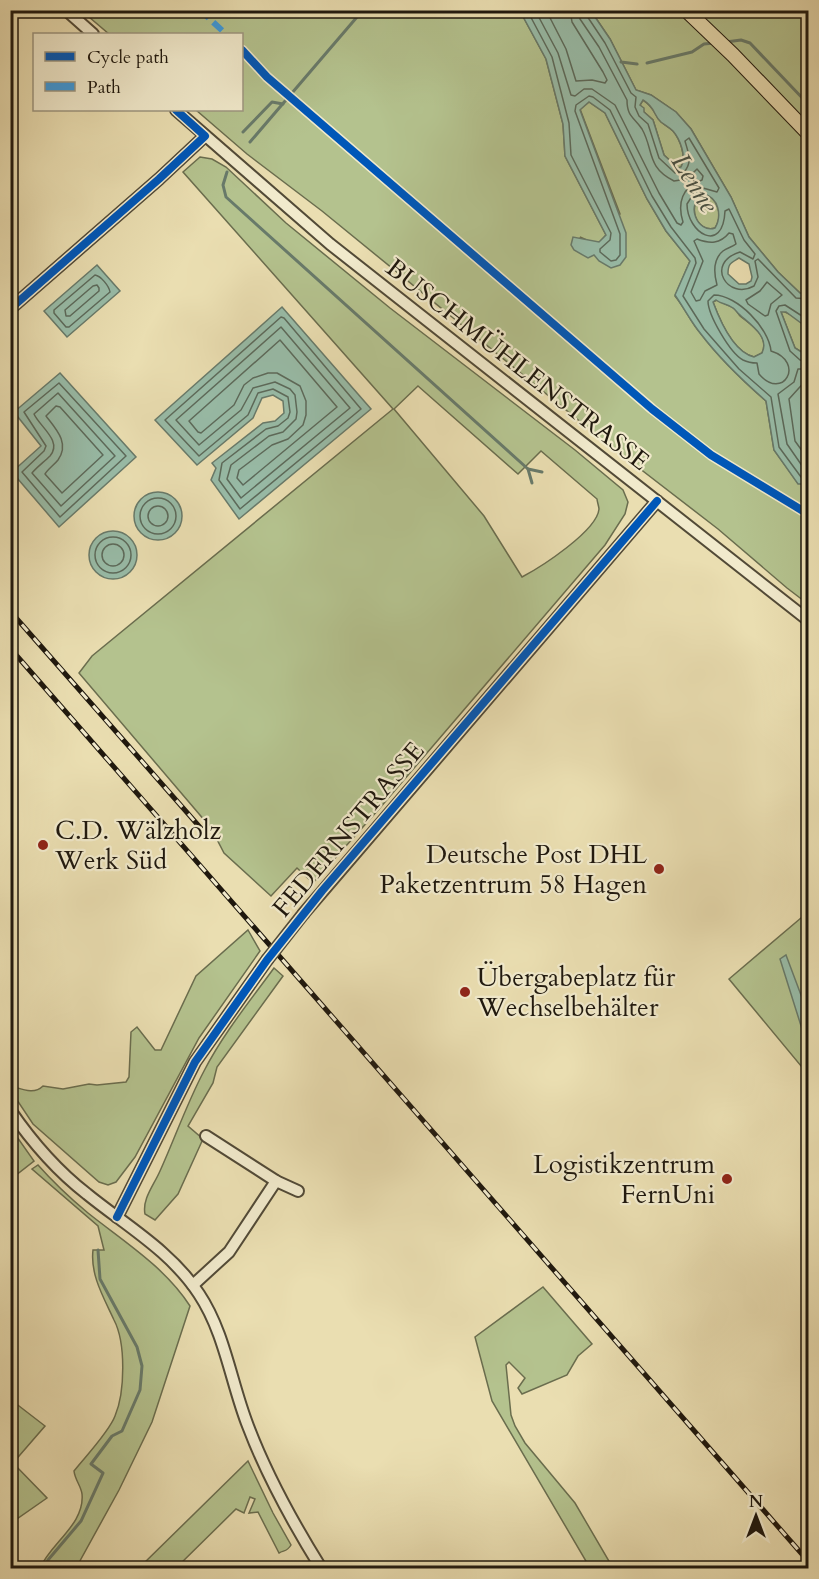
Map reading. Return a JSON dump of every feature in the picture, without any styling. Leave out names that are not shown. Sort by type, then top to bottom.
[{"type":"main road","points":[[686,10],[808,133]]},
{"type":"street","points":[[66,10],[92,33]]},
{"type":"street","name":"BUSCHMÜHLENSTRASSE","points":[[177,111],[330,244],[808,620]]},
{"type":"street","points":[[10,309],[206,136]]},
{"type":"street","name":"FEDERNSTRASSE","points":[[117,1217],[195,1062],[267,960],[304,913],[657,501]]},
{"type":"street","points":[[10,1110],[53,1164],[87,1194],[155,1246],[201,1296],[214,1324],[247,1426],[284,1506],[321,1569]]},
{"type":"street","points":[[206,1136],[276,1181],[298,1191]]},
{"type":"street","points":[[193,1285],[229,1252],[276,1181]]},
{"type":"shaded area","points":[[82,11],[520,11],[546,59],[563,124],[565,156],[606,235],[600,242],[591,242],[580,237],[594,255],[620,214],[580,109],[589,102],[605,113],[647,199],[666,231],[690,261],[675,296],[697,330],[716,352],[766,401],[774,450],[798,483],[808,484],[808,604],[322,211],[247,154],[197,111],[243,111],[243,33],[108,33]]},
{"type":"shaded area","points":[[591,11],[808,11],[808,294],[800,293],[778,272],[749,237],[731,197],[691,129],[676,112],[651,95],[636,90],[610,39]]},
{"type":"shaded area","points":[[643,100],[651,106],[659,120],[673,131],[678,139],[683,154],[681,167],[678,168],[664,155],[653,120],[640,105]]},
{"type":"shaded area","points":[[200,157],[212,159],[226,167],[286,223],[390,308],[575,450],[623,490],[628,502],[625,514],[605,545],[313,883],[297,868],[271,896],[224,853],[211,828],[79,673],[92,656],[393,409],[183,172]],"holes":[[[418,386],[518,474],[541,451],[597,499],[599,509],[596,518],[579,538],[522,577],[484,516],[394,409]]]},
{"type":"shaded area","points":[[704,194],[713,199],[718,208],[719,218],[715,228],[703,227],[694,211],[695,204]]},
{"type":"shaded area","points":[[717,300],[734,308],[758,331],[764,347],[762,353],[754,357],[746,354],[728,335],[713,302]]},
{"type":"shaded area","points":[[781,312],[808,323],[808,356],[795,348]]},
{"type":"shaded area","points":[[808,912],[808,1070],[806,1072],[729,979]]},
{"type":"shaded area","points":[[248,930],[260,951],[199,1038],[135,1157],[116,1182],[108,1185],[99,1182],[33,1124],[11,1091],[11,1086],[32,1091],[43,1086],[63,1089],[89,1084],[126,1082],[129,1077],[131,1032],[137,1027],[155,1050],[161,1050],[196,976]]},
{"type":"shaded area","points":[[274,968],[283,976],[217,1067],[213,1083],[188,1126],[203,1139],[178,1194],[155,1220],[145,1214],[145,1203],[198,1083],[228,1031]]},
{"type":"shaded area","points":[[10,1127],[34,1161],[11,1179],[10,1179]]},
{"type":"shaded area","points":[[38,1165],[81,1207],[156,1267],[190,1306],[152,1422],[119,1490],[76,1568],[40,1568],[73,1524],[82,1505],[82,1494],[74,1471],[102,1437],[115,1416],[121,1394],[123,1368],[121,1341],[94,1268],[93,1250],[104,1250],[98,1226],[32,1169]]},
{"type":"shaded area","points":[[543,1287],[592,1344],[578,1356],[567,1375],[522,1394],[518,1388],[525,1378],[509,1362],[506,1365],[511,1415],[525,1443],[575,1503],[613,1568],[590,1568],[492,1401],[475,1337]]},
{"type":"shaded area","points":[[10,1399],[45,1426],[13,1463],[47,1498],[11,1523]]},
{"type":"shaded area","points":[[248,1461],[291,1545],[288,1549],[279,1553],[258,1512],[249,1513],[255,1499],[250,1497],[244,1513],[236,1509],[176,1568],[139,1568]]},
{"type":"water","name":"Lenne","points":[[520,11],[591,11],[610,39],[636,90],[651,95],[676,112],[691,129],[731,197],[749,237],[778,272],[800,293],[808,294],[808,323],[801,323],[786,312],[781,312],[795,348],[808,356],[808,484],[798,484],[774,450],[766,401],[716,352],[694,325],[675,295],[690,261],[666,231],[647,199],[605,113],[589,102],[580,110],[626,233],[626,257],[620,265],[611,268],[594,255],[588,258],[574,250],[571,245],[573,237],[599,242],[606,235],[565,156],[563,124],[546,59]],"holes":[[[643,100],[647,103],[658,119],[676,134],[683,153],[681,167],[678,168],[664,155],[653,120],[640,105]],[[704,194],[716,203],[719,213],[715,228],[709,229],[699,223],[694,211],[698,199]],[[739,258],[749,264],[751,281],[739,284],[728,274],[729,265]],[[716,300],[731,307],[753,327],[761,336],[764,347],[762,353],[754,357],[740,349],[728,335],[713,302]]]},
{"type":"water","points":[[97,265],[120,291],[67,337],[44,311]]},
{"type":"water","points":[[282,307],[371,409],[239,519],[211,480],[216,468],[212,463],[263,423],[275,421],[284,413],[283,401],[273,395],[262,398],[253,418],[197,465],[155,420]]},
{"type":"water","points":[[60,373],[136,457],[59,527],[12,472],[41,446],[14,412]]},
{"type":"water","points":[[158,492],[175,499],[182,516],[175,533],[158,540],[141,533],[134,516],[141,499]]},
{"type":"water","points":[[108,531],[118,531],[130,538],[137,550],[137,560],[130,572],[118,579],[108,579],[93,568],[89,560],[89,550],[100,535]]},
{"type":"water","points":[[786,955],[804,1003],[808,1003],[808,1038],[802,1029],[780,959]]},
{"type":"waterway","points":[[250,142],[363,10]]},
{"type":"waterway","points":[[726,42],[741,40],[750,43],[808,104]]},
{"type":"waterway","points":[[647,63],[692,52],[704,44],[714,43]]},
{"type":"waterway","points":[[621,62],[637,64]]},
{"type":"waterway","points":[[243,132],[272,102],[283,104]]},
{"type":"waterway","points":[[227,172],[223,185],[226,197],[528,469],[542,472]]},
{"type":"waterway","points":[[528,469],[532,483]]},
{"type":"waterway","points":[[45,1568],[48,1560],[81,1521],[103,1473],[91,1464],[112,1436],[122,1431],[140,1390],[142,1366],[137,1347],[100,1279],[98,1250]]},
{"type":"railway","points":[[10,611],[205,833]]},
{"type":"railway","points":[[10,648],[808,1561]]},
{"type":"marked path","points":[[200,10],[225,33]]},
{"type":"cycle path","points":[[243,51],[267,77],[652,409],[711,455],[808,514]]},
{"type":"cycle path","points":[[10,309],[205,136],[177,111]]},
{"type":"cycle path","points":[[117,1217],[195,1062],[267,960],[322,891],[657,501]]},
{"type":"place","name":"C.D. Wälzholz Werk Süd","points":[[43,845]]},
{"type":"place","name":"Deutsche Post DHL Paketzentrum 58 Hagen","points":[[659,869]]},
{"type":"place","name":"Übergabeplatz für Wechselbehälter","points":[[465,992]]},
{"type":"place","name":"Logistikzentrum FernUni","points":[[727,1179]]}]
